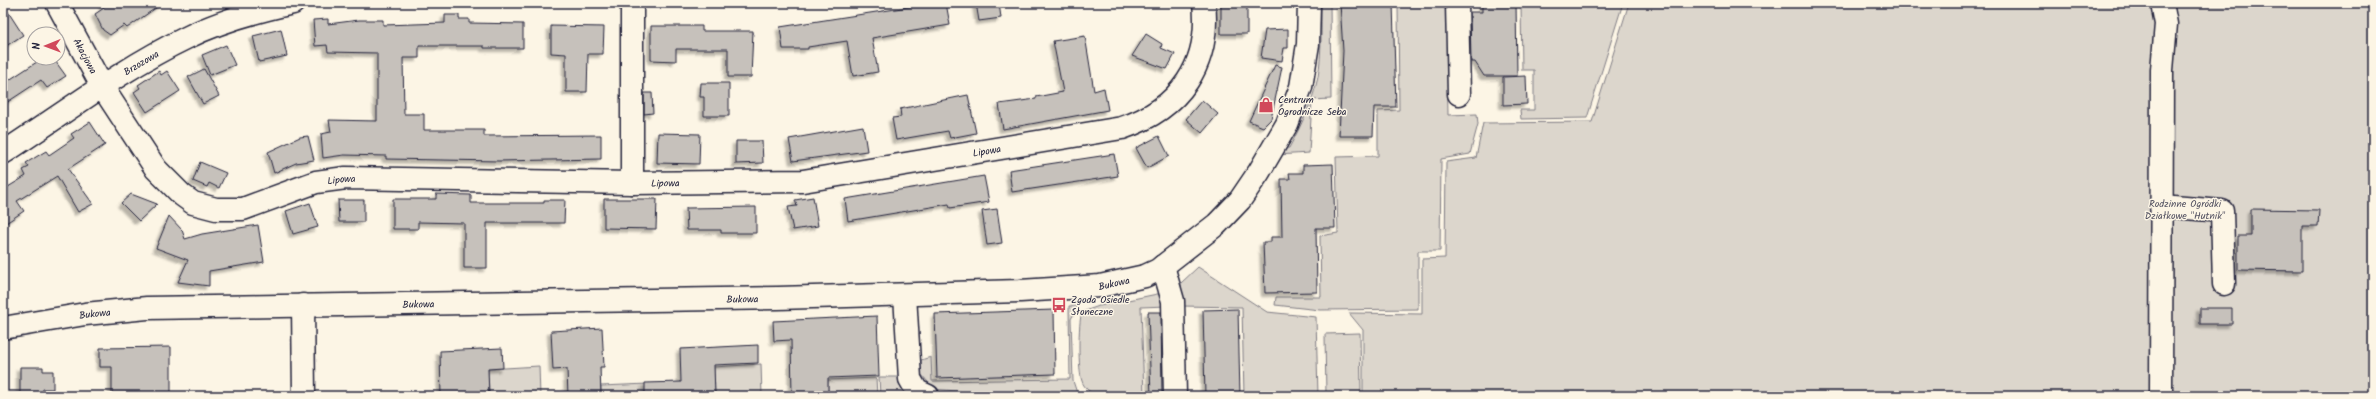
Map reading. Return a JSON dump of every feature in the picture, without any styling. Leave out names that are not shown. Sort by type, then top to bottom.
[{"type":"street","name":"Brzozowa","points":[[3,153],[165,48],[188,37],[246,14],[293,3]]},
{"type":"street","points":[[632,3],[632,183]]},
{"type":"street","name":"Lipowa","points":[[103,88],[156,169],[182,195],[207,207],[243,209],[316,182],[346,178],[632,183],[802,181],[1122,128],[1134,124],[1170,101],[1191,78],[1202,55],[1206,36],[1204,3]]},
{"type":"street","name":"Bukowa","points":[[3,328],[85,314],[139,309],[905,295],[1100,286],[1145,276],[1163,266],[1217,224],[1240,200],[1287,124],[1295,108],[1305,70],[1308,44],[1308,3]]},
{"type":"street","points":[[1457,3],[1459,94]]},
{"type":"street","points":[[2161,396],[2162,70],[2166,24],[2162,3]]},
{"type":"street","name":"Akacjowa","points":[[60,4],[103,88]]},
{"type":"street","points":[[2161,206],[2222,211],[2224,284]]},
{"type":"street","points":[[1163,266],[1173,301],[1175,396]]},
{"type":"street","points":[[905,295],[908,366],[910,379],[917,391],[928,396]]},
{"type":"street","points":[[303,305],[304,396]]},
{"type":"green space","points":[[1321,3],[1330,3],[1331,99],[1312,100],[1309,153],[1277,155],[1281,148],[1289,148],[1306,113],[1316,86],[1320,58]]},
{"type":"green space","points":[[1398,3],[1446,3],[1448,115],[1477,114],[1478,124],[1470,154],[1441,159],[1440,251],[1418,251],[1418,309],[1320,310],[1275,305],[1276,297],[1321,297],[1320,236],[1338,233],[1336,157],[1378,156],[1378,111],[1399,110]]},
{"type":"green space","points":[[1521,3],[1623,3],[1587,118],[1521,119],[1520,110],[1534,110],[1534,70],[1522,70]]},
{"type":"green space","name":"Rodzinne Ogródki Działkowe \"Hutnik\"","points":[[1629,3],[2373,3],[2373,396],[1363,396],[1363,330],[1349,313],[1422,314],[1422,259],[1445,258],[1446,162],[1476,158],[1483,123],[1592,122]]},
{"type":"green space","points":[[1198,267],[1267,312],[1316,317],[1318,396],[1244,396],[1242,307],[1181,306],[1181,283]]},
{"type":"green space","points":[[1162,293],[1167,306],[1141,307],[1144,396],[1097,396],[1090,392],[1083,384],[1079,358],[1079,335],[1082,312],[1099,306]]},
{"type":"green space","points":[[1069,306],[1078,306],[1071,319],[1073,381],[1078,396],[1011,396],[934,389],[921,374],[921,360],[931,357],[932,381],[1070,379]]},
{"type":"green space","points":[[1360,333],[1361,396],[1326,396],[1325,334]]},
{"type":"green space","points":[[761,364],[762,396],[715,396],[714,367]]},
{"type":"green space","points":[[539,366],[540,396],[489,396],[488,369]]},
{"type":"green space","points":[[879,377],[903,377],[913,396],[880,396]]},
{"type":"green space","points":[[876,378],[877,396],[828,396],[828,380]]},
{"type":"green space","points":[[648,384],[649,396],[601,396],[601,386]]},
{"type":"building","points":[[102,3],[163,3],[127,28],[124,25],[110,35],[103,30],[95,14],[104,8]]},
{"type":"building","points":[[934,3],[946,3],[950,25],[872,38],[878,72],[853,76],[847,41],[808,47],[808,49],[783,49],[780,27]]},
{"type":"building","points":[[976,3],[999,3],[1001,18],[979,21]]},
{"type":"building","points":[[1340,3],[1393,3],[1396,107],[1374,107],[1373,136],[1339,136],[1343,51]]},
{"type":"building","points":[[1482,3],[1516,3],[1517,76],[1484,76],[1475,62],[1471,62],[1470,12],[1482,12]]},
{"type":"building","points":[[3,4],[23,35],[3,48]]},
{"type":"building","points":[[1221,4],[1247,4],[1247,34],[1221,34]]},
{"type":"building","points":[[445,15],[459,15],[459,19],[469,19],[469,23],[523,24],[523,48],[484,48],[484,46],[419,46],[419,58],[403,58],[404,114],[424,114],[424,130],[484,130],[484,136],[601,135],[601,159],[499,161],[386,159],[386,156],[344,155],[323,158],[321,134],[331,132],[329,120],[377,121],[377,53],[328,52],[327,45],[315,46],[313,20],[328,19],[328,24],[359,20],[383,20],[383,25],[445,23]]},
{"type":"building","points":[[551,26],[604,27],[603,54],[588,54],[587,92],[566,92],[566,54],[551,53]]},
{"type":"building","points":[[651,26],[702,26],[702,31],[753,31],[751,77],[728,77],[728,49],[676,49],[676,61],[651,60]]},
{"type":"building","points":[[281,29],[287,56],[259,62],[253,36]]},
{"type":"building","points":[[1288,29],[1288,48],[1284,48],[1282,61],[1261,58],[1265,30]]},
{"type":"building","points":[[1146,34],[1162,44],[1161,48],[1175,54],[1167,69],[1132,56]]},
{"type":"building","points":[[1085,36],[1094,91],[1104,88],[1108,110],[1003,129],[999,104],[1036,99],[1036,97],[1063,92],[1053,41]]},
{"type":"building","points":[[226,45],[235,65],[210,75],[202,55]]},
{"type":"building","name":"Centrum Ogrodnicze Seba","points":[[1275,65],[1282,67],[1271,119],[1263,127],[1249,121]]},
{"type":"building","points":[[31,66],[59,66],[66,76],[47,88],[41,80],[3,105],[3,84]]},
{"type":"building","points":[[204,69],[219,96],[203,104],[188,77]]},
{"type":"building","points":[[159,71],[161,75],[167,71],[180,91],[147,112],[134,92],[140,88],[138,85]]},
{"type":"building","points":[[1526,76],[1527,104],[1503,105],[1503,77]]},
{"type":"building","points":[[701,83],[729,83],[729,116],[704,116],[704,97],[700,97]]},
{"type":"building","points":[[644,93],[652,93],[653,113],[644,114]]},
{"type":"building","points":[[968,95],[976,133],[950,138],[948,131],[896,140],[892,118],[901,117],[900,109]]},
{"type":"building","points":[[1202,100],[1218,114],[1202,133],[1186,119]]},
{"type":"building","points":[[90,122],[105,145],[68,169],[93,204],[78,212],[57,176],[17,201],[24,211],[3,225],[3,179],[8,187],[26,176],[23,170],[29,167],[26,163],[46,151],[49,155],[74,138],[71,134]]},
{"type":"building","points":[[863,126],[867,151],[793,161],[789,139]]},
{"type":"building","points":[[658,133],[700,134],[699,164],[657,163]]},
{"type":"building","points":[[308,136],[314,160],[296,163],[274,173],[268,152],[300,137]]},
{"type":"building","points":[[1159,136],[1169,156],[1147,168],[1136,148]]},
{"type":"building","points":[[736,141],[762,141],[763,163],[736,164]]},
{"type":"building","points":[[1114,154],[1118,176],[1012,192],[1009,170]]},
{"type":"building","points":[[200,162],[226,173],[219,188],[209,183],[207,187],[193,181]]},
{"type":"building","points":[[1333,164],[1335,228],[1316,228],[1317,292],[1265,293],[1263,242],[1271,242],[1271,237],[1282,237],[1281,179],[1290,179],[1289,173],[1303,173],[1303,165]]},
{"type":"building","points":[[984,176],[989,202],[950,208],[949,204],[848,221],[845,199]]},
{"type":"building","points":[[131,194],[157,204],[139,221],[121,203]]},
{"type":"building","points":[[436,194],[471,195],[471,203],[544,203],[544,200],[565,200],[564,223],[487,223],[487,268],[464,268],[464,223],[418,222],[418,229],[393,229],[393,199],[436,199]]},
{"type":"building","points":[[813,197],[818,226],[793,230],[788,207],[797,206],[795,200]]},
{"type":"building","points":[[604,199],[657,199],[656,229],[604,228]]},
{"type":"building","points":[[338,200],[364,200],[364,222],[339,222]]},
{"type":"building","points":[[310,203],[318,227],[293,234],[286,211]]},
{"type":"building","points":[[756,207],[756,233],[721,233],[721,230],[687,230],[686,208]]},
{"type":"building","points":[[997,209],[1002,243],[987,245],[982,211]]},
{"type":"building","points":[[2251,209],[2319,210],[2318,226],[2302,226],[2302,271],[2238,270],[2238,236],[2251,236]]},
{"type":"building","points":[[169,216],[182,230],[185,239],[202,234],[258,225],[264,262],[209,271],[209,286],[178,282],[188,260],[156,248]]},
{"type":"building","points":[[2200,308],[2232,308],[2232,324],[2200,324]]},
{"type":"building","points":[[1238,309],[1240,396],[1205,396],[1203,310]]},
{"type":"building","points":[[1054,310],[1055,374],[937,378],[935,314]]},
{"type":"building","points":[[1148,312],[1161,312],[1162,396],[1151,396]]},
{"type":"building","points":[[877,316],[879,376],[828,378],[828,396],[792,396],[791,340],[774,341],[773,321]]},
{"type":"building","points":[[602,328],[604,367],[600,367],[601,396],[568,396],[567,369],[553,370],[551,331]]},
{"type":"building","points":[[758,345],[758,363],[714,365],[715,396],[645,396],[645,383],[681,382],[680,349]]},
{"type":"building","points":[[171,347],[171,396],[112,396],[112,367],[100,367],[100,348]]},
{"type":"building","points":[[502,348],[503,368],[488,369],[489,396],[441,396],[440,351]]},
{"type":"building","points":[[20,367],[43,367],[43,371],[53,371],[53,389],[43,389],[43,394],[20,395]]},
{"type":"place","name":"Centrum Ogrodnicze Seba","points":[[1266,105]]},
{"type":"place","name":"Zgoda Osiedle Słoneczne","points":[[1059,305]]}]
